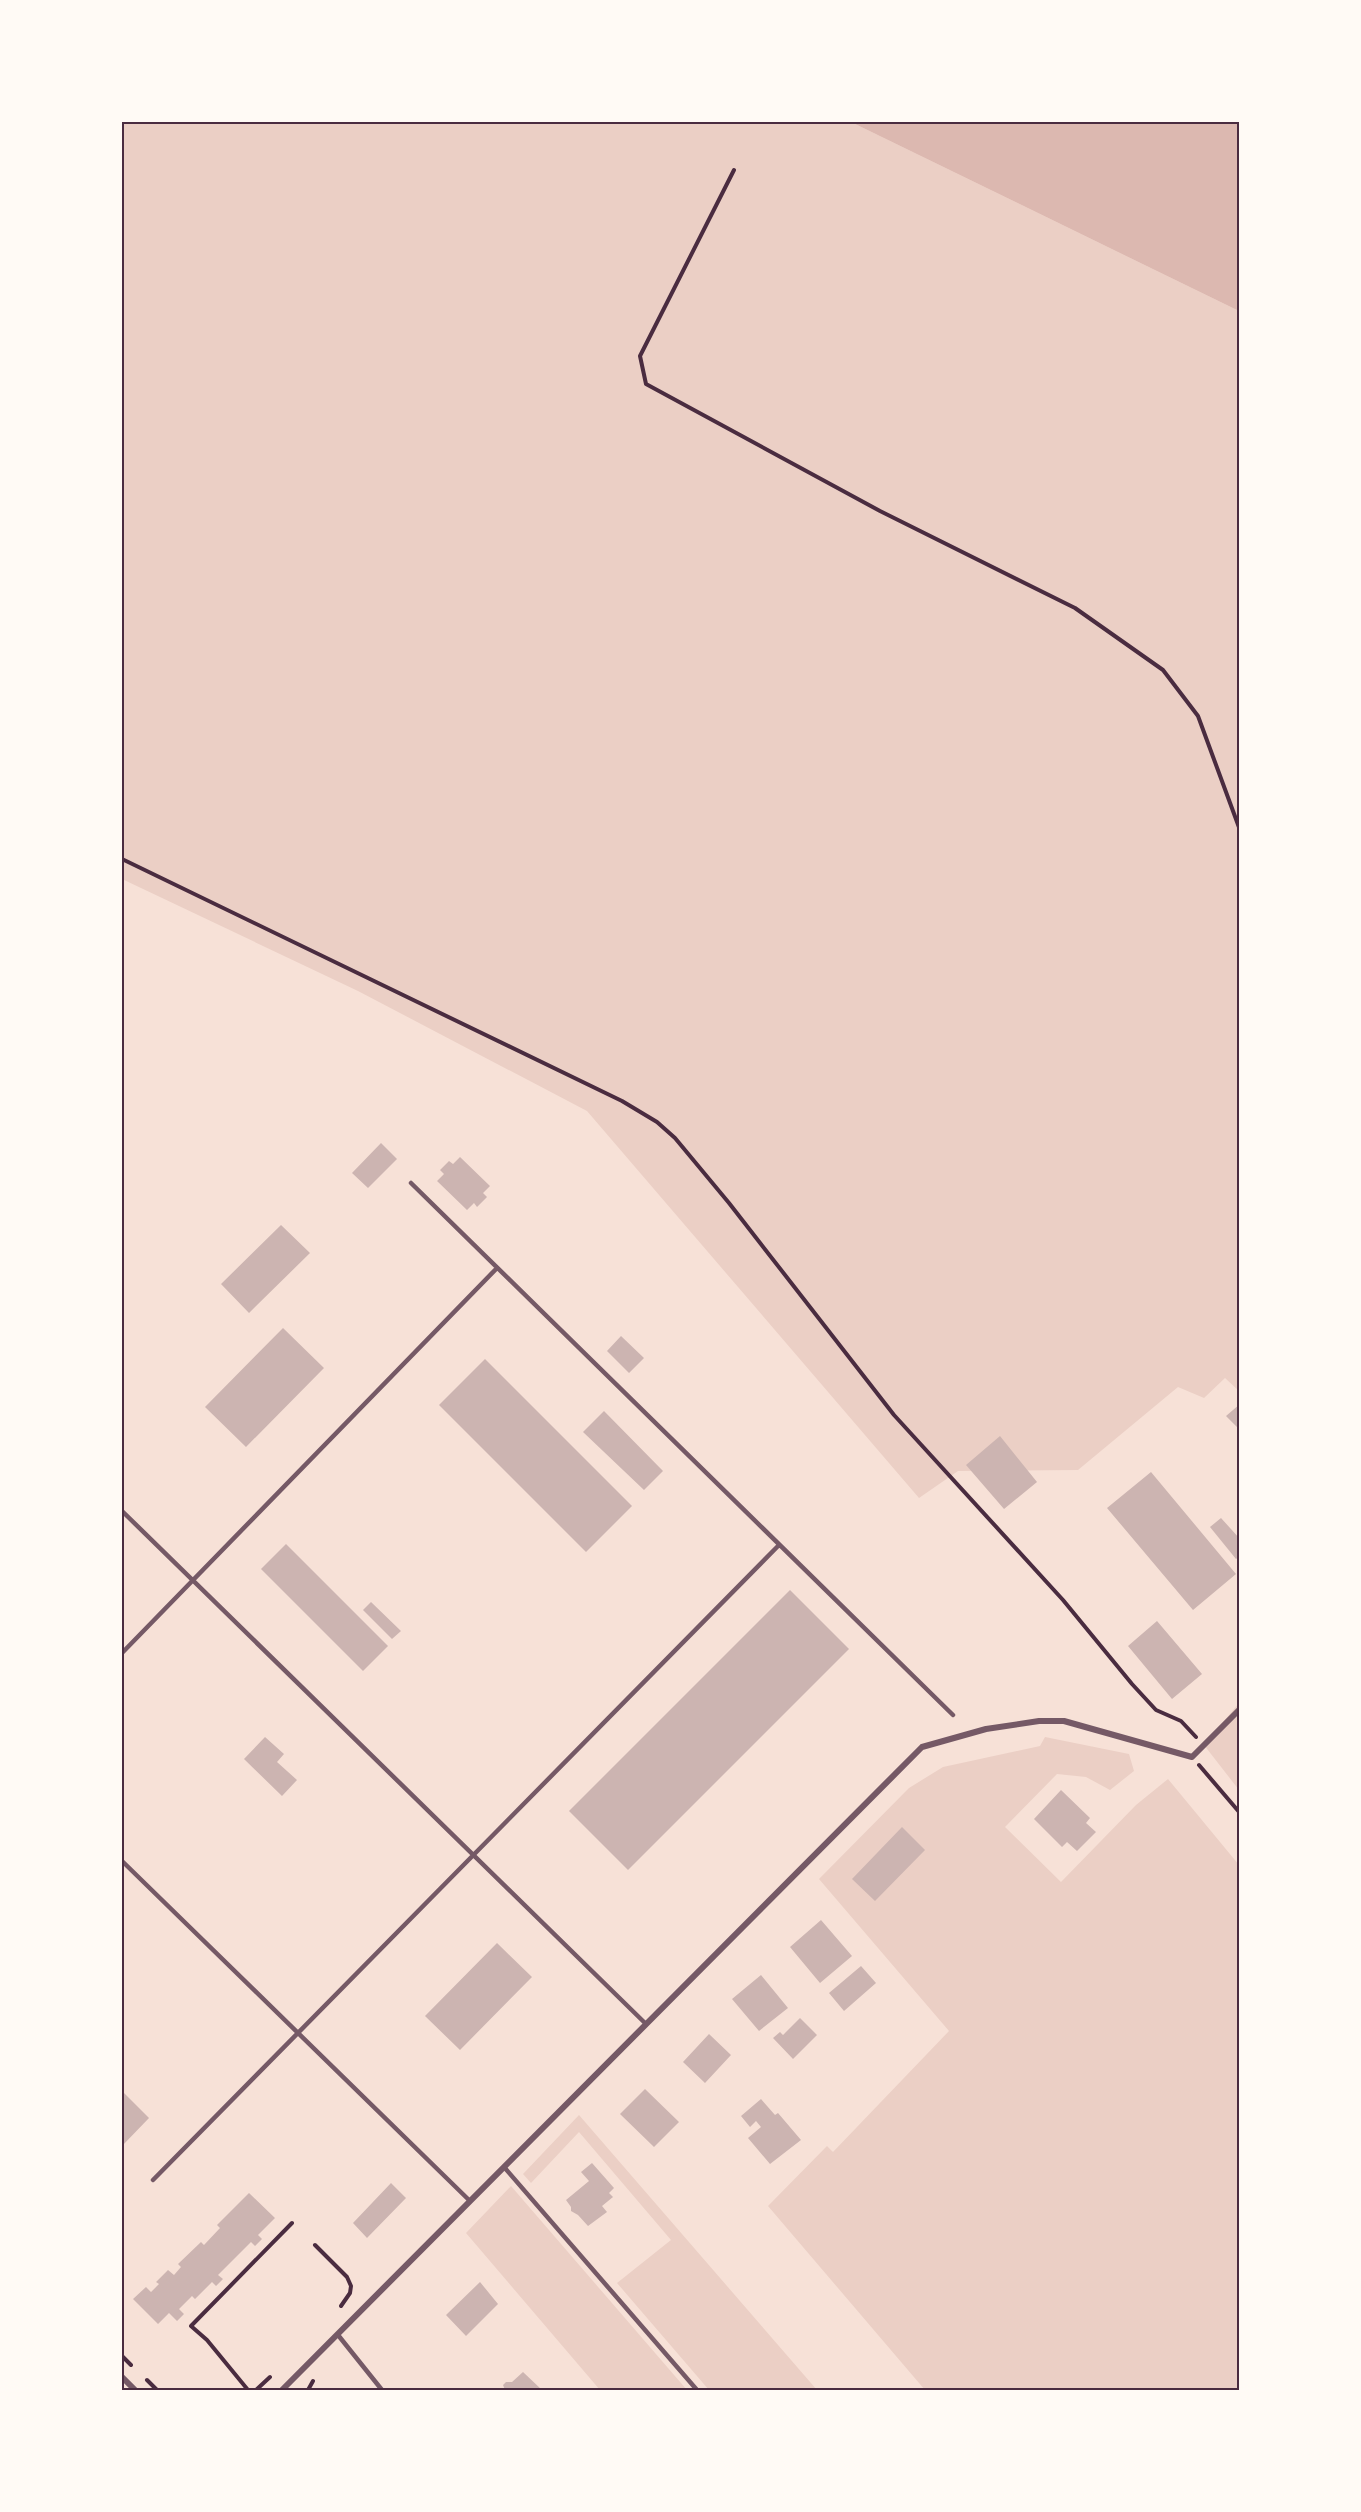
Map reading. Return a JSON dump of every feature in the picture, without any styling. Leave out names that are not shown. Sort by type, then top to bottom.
[{"type":"street","points":[[282,2391],[922,1747],[986,1729],[1039,1721],[1064,1721],[1192,1757],[1239,1709]]},
{"type":"street","points":[[122,2377],[135,2391]]},
{"type":"lane","points":[[411,1183],[953,1715]]},
{"type":"lane","points":[[122,1653],[497,1268]]},
{"type":"lane","points":[[122,1511],[646,2024]]},
{"type":"lane","points":[[153,2180],[779,1545]]},
{"type":"lane","points":[[122,1861],[470,2201]]},
{"type":"lane","points":[[504,2167],[697,2391]]},
{"type":"lane","points":[[338,2335],[381,2391]]},
{"type":"path","points":[[734,170],[640,356],[646,384],[880,511],[1075,608],[1162,670],[1198,716],[1239,830]]},
{"type":"path","points":[[122,859],[612,1096],[657,1122],[675,1138],[729,1203],[894,1415],[1063,1600],[1156,1710],[1181,1722],[1204,1745]]},
{"type":"path","points":[[1192,1757],[1239,1813]]},
{"type":"path","points":[[248,2391],[207,2340],[191,2326],[292,2223]]},
{"type":"path","points":[[315,2245],[349,2282],[350,2293],[341,2306]]},
{"type":"path","points":[[256,2391],[270,2377]]},
{"type":"shaded area","points":[[122,122],[851,122],[1239,311],[1239,1391],[1225,1378],[1204,1398],[1178,1387],[1078,1470],[958,1471],[919,1498],[587,1111],[358,991],[122,879]]},
{"type":"shaded area","points":[[851,122],[1239,122],[1239,311]]},
{"type":"shaded area","points":[[1239,1703],[1239,1790],[1204,1745]]},
{"type":"shaded area","points":[[1045,1737],[1129,1754],[1134,1771],[1110,1790],[1086,1777],[1057,1774],[1005,1827],[1061,1882],[1136,1805],[1168,1779],[1239,1865],[1239,2390],[925,2390],[768,2206],[827,2146],[833,2152],[949,2031],[819,1879],[909,1788],[943,1767],[1040,1746]]},
{"type":"shaded area","points":[[579,2115],[817,2390],[709,2390],[617,2283],[671,2240],[579,2132],[531,2183],[523,2174]]},
{"type":"shaded area","points":[[511,2186],[687,2390],[600,2390],[466,2233]]},
{"type":"building","points":[[381,1143],[397,1159],[368,1188],[352,1173]]},
{"type":"building","points":[[460,1157],[490,1186],[483,1193],[487,1197],[477,1207],[474,1203],[467,1210],[437,1181],[444,1174],[440,1170],[449,1161],[453,1164]]},
{"type":"building","points":[[281,1225],[310,1253],[249,1313],[221,1284]]},
{"type":"building","points":[[283,1328],[324,1368],[246,1447],[205,1407]]},
{"type":"building","points":[[621,1336],[644,1358],[629,1373],[607,1351]]},
{"type":"building","points":[[485,1359],[632,1506],[586,1552],[439,1405]]},
{"type":"building","points":[[1240,1404],[1240,1430],[1226,1416]]},
{"type":"building","points":[[604,1411],[663,1471],[644,1490],[583,1432]]},
{"type":"building","points":[[1000,1436],[1037,1482],[1004,1509],[966,1465]]},
{"type":"building","points":[[1151,1472],[1236,1574],[1193,1610],[1107,1508]]},
{"type":"building","points":[[1221,1518],[1240,1539],[1240,1556],[1236,1559],[1210,1527]]},
{"type":"building","points":[[286,1544],[388,1646],[363,1671],[261,1569]]},
{"type":"building","points":[[790,1590],[849,1649],[628,1870],[569,1811]]},
{"type":"building","points":[[371,1602],[401,1631],[392,1639],[363,1610]]},
{"type":"building","points":[[1157,1621],[1202,1674],[1172,1699],[1128,1646]]},
{"type":"building","points":[[265,1737],[284,1754],[277,1762],[297,1780],[282,1796],[244,1759]]},
{"type":"building","points":[[1061,1790],[1090,1818],[1086,1823],[1096,1832],[1077,1851],[1067,1842],[1062,1847],[1034,1819]]},
{"type":"building","points":[[902,1827],[925,1850],[875,1901],[852,1879]]},
{"type":"building","points":[[821,1920],[852,1956],[820,1983],[790,1947]]},
{"type":"building","points":[[497,1943],[532,1977],[460,2050],[425,2016]]},
{"type":"building","points":[[861,1966],[876,1983],[844,2011],[829,1993]]},
{"type":"building","points":[[761,1975],[788,2008],[759,2031],[732,1999]]},
{"type":"building","points":[[800,2018],[817,2035],[793,2059],[773,2038],[780,2032],[783,2035]]},
{"type":"building","points":[[709,2034],[731,2055],[705,2083],[683,2062]]},
{"type":"building","points":[[645,2089],[679,2122],[654,2147],[620,2114]]},
{"type":"building","points":[[122,2091],[149,2118],[122,2146]]},
{"type":"building","points":[[761,2099],[775,2115],[778,2113],[801,2140],[770,2164],[748,2138],[761,2127],[756,2121],[750,2127],[741,2116]]},
{"type":"building","points":[[592,2163],[614,2188],[609,2193],[613,2197],[602,2206],[607,2212],[588,2226],[571,2211],[566,2200],[589,2181],[581,2172]]},
{"type":"building","points":[[391,2183],[406,2198],[367,2238],[353,2223]]},
{"type":"building","points":[[249,2193],[275,2218],[258,2235],[262,2239],[255,2246],[251,2242],[218,2275],[223,2279],[216,2286],[212,2282],[195,2299],[192,2296],[179,2309],[184,2314],[177,2321],[169,2313],[158,2324],[133,2299],[146,2287],[151,2292],[159,2284],[156,2282],[168,2270],[174,2275],[181,2267],[178,2264],[201,2242],[204,2245],[220,2228],[217,2225]]},
{"type":"building","points":[[480,2282],[498,2304],[466,2336],[446,2315]]},
{"type":"building","points":[[523,2372],[542,2390],[505,2390],[503,2385],[506,2382],[512,2382]]}]
